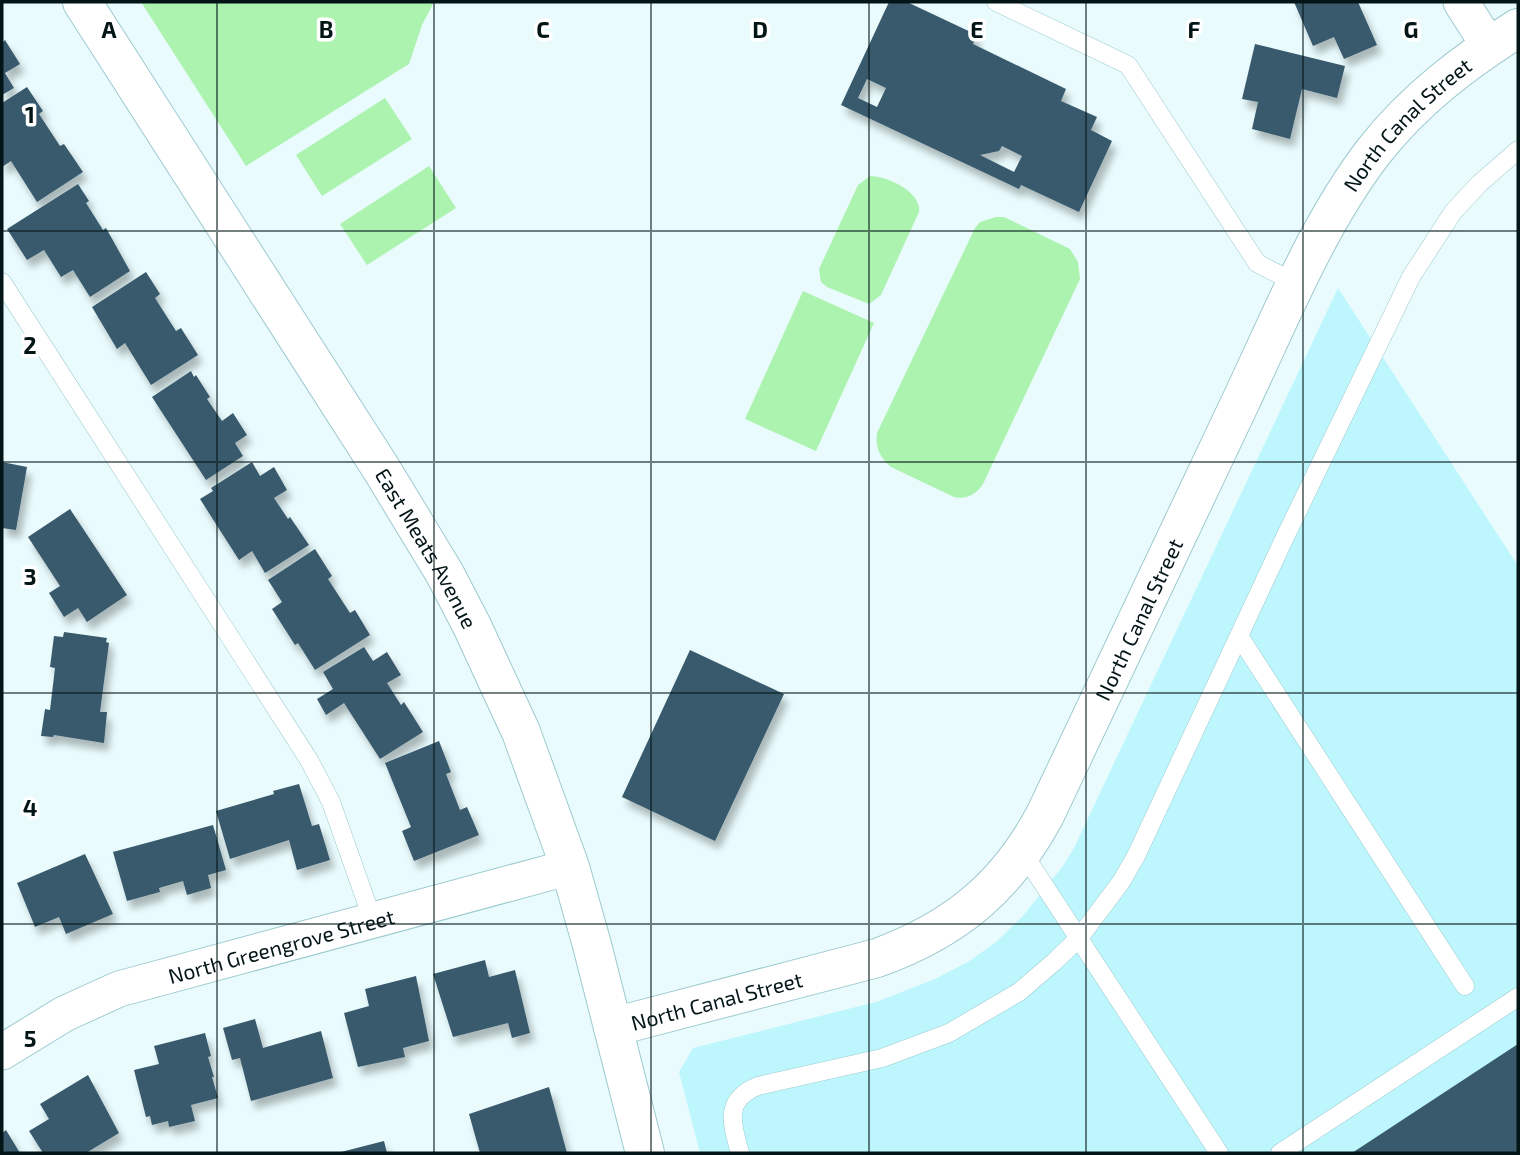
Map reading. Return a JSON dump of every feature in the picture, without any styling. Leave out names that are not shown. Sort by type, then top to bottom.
[{"type":"street","name":"East Meats Avenue","points":[[82,2],[382,470],[445,574],[472,626],[521,732],[570,867],[645,1153]]},
{"type":"street","points":[[1461,2],[1504,37]]},
{"type":"street","name":"North Canal Street","points":[[613,1027],[839,969],[904,949],[955,920],[996,886],[1023,853],[1045,815],[1327,223],[1351,183],[1402,118],[1431,90],[1504,37]]},
{"type":"street","name":"North Greengrove Street","points":[[2,1052],[64,1014],[119,989],[570,867]]},
{"type":"lane","points":[[996,2],[1128,65],[1257,263],[1297,284]]},
{"type":"lane","points":[[740,1153],[732,1117],[742,1094],[758,1086],[882,1058],[949,1033],[1019,992],[1079,937],[1121,882],[1136,856],[1411,276],[1453,212],[1501,163],[1518,150]]},
{"type":"lane","points":[[2,282],[309,760],[331,802],[373,921]]},
{"type":"lane","points":[[1239,635],[1465,986]]},
{"type":"lane","points":[[1023,853],[1219,1153]]},
{"type":"lane","points":[[1280,1153],[1518,997]]},
{"type":"shaded area","points":[[1338,288],[1518,566],[1518,1153],[700,1153],[679,1072],[693,1048],[876,1002],[935,979],[968,962],[996,942],[1022,917],[1063,866],[1074,848]]},
{"type":"green space","points":[[141,2],[434,2],[422,25],[409,64],[246,166]]},
{"type":"green space","points":[[385,98],[412,139],[322,196],[296,155]]},
{"type":"green space","points":[[429,166],[456,208],[367,265],[340,224]]},
{"type":"green space","points":[[870,176],[902,186],[915,198],[919,212],[881,295],[869,304],[827,287],[821,282],[819,269],[858,185]]},
{"type":"green space","points":[[1004,217],[1070,249],[1078,262],[1080,279],[983,484],[971,495],[959,498],[891,467],[879,452],[877,433],[975,228],[980,222]]},
{"type":"green space","points":[[803,291],[874,323],[816,451],[745,419]]},
{"type":"building","points":[[889,2],[907,2],[977,35],[973,44],[1066,89],[1061,101],[1097,117],[1091,130],[1112,141],[1079,212],[1021,185],[1019,189],[841,105]],"holes":[[[867,79],[886,88],[877,107],[858,98]],[[1002,146],[1022,156],[1014,172],[980,155],[999,151]]]},
{"type":"building","points":[[1294,2],[1358,2],[1377,45],[1344,59],[1334,37],[1313,46]]},
{"type":"building","points":[[5,40],[20,64],[5,73],[14,88],[2,95],[2,43]]},
{"type":"building","points":[[1255,44],[1345,66],[1337,98],[1302,89],[1290,139],[1252,129],[1258,102],[1242,99]]},
{"type":"building","points":[[27,87],[43,111],[39,114],[60,146],[64,144],[83,172],[37,202],[11,161],[2,167],[2,103]]},
{"type":"building","points":[[78,184],[89,201],[86,203],[103,230],[106,228],[130,271],[90,297],[73,270],[61,277],[44,250],[27,260],[7,229]]},
{"type":"building","points":[[146,272],[160,294],[155,298],[176,331],[181,328],[198,355],[151,385],[125,343],[117,349],[92,307]]},
{"type":"building","points":[[191,371],[210,397],[207,399],[222,421],[233,413],[247,435],[235,443],[243,456],[206,480],[152,397]]},
{"type":"building","points":[[2,462],[27,467],[16,530],[2,528]]},
{"type":"building","points":[[252,462],[260,476],[274,467],[287,490],[274,498],[309,545],[265,573],[252,551],[239,560],[200,499],[213,491],[211,488]]},
{"type":"building","points":[[70,509],[127,595],[87,622],[78,608],[64,617],[49,593],[60,586],[28,537]]},
{"type":"building","points":[[315,549],[332,576],[328,579],[350,613],[355,610],[370,635],[315,670],[272,609],[282,602],[268,580]]},
{"type":"building","points":[[64,632],[107,638],[106,642],[109,643],[100,712],[107,712],[104,743],[54,735],[41,736],[45,709],[50,710],[55,668],[50,667],[54,636],[63,637]]},
{"type":"building","points":[[364,647],[373,661],[387,652],[401,675],[387,683],[401,705],[404,702],[423,732],[380,759],[344,703],[326,715],[317,699],[333,689],[323,672]]},
{"type":"building","points":[[690,650],[784,694],[715,841],[622,797]]},
{"type":"building","points":[[439,741],[451,772],[446,774],[460,810],[467,807],[479,835],[414,861],[402,831],[411,827],[385,763]]},
{"type":"building","points":[[299,784],[312,826],[319,824],[330,860],[297,870],[289,840],[230,859],[216,811]]},
{"type":"building","points":[[213,825],[226,870],[208,875],[211,888],[187,895],[183,881],[159,888],[160,892],[127,901],[113,852]]},
{"type":"building","points":[[85,854],[113,914],[66,934],[59,917],[35,927],[17,883]]},
{"type":"building","points":[[485,960],[489,977],[515,970],[530,1033],[512,1038],[508,1023],[453,1037],[433,974]]},
{"type":"building","points":[[416,976],[429,1041],[403,1048],[405,1057],[358,1067],[344,1013],[369,1006],[365,989]]},
{"type":"building","points":[[255,1019],[263,1048],[321,1031],[333,1078],[251,1101],[240,1058],[232,1060],[223,1028]]},
{"type":"building","points":[[205,1033],[218,1098],[191,1105],[195,1121],[169,1127],[168,1121],[152,1125],[150,1116],[146,1117],[134,1070],[159,1064],[154,1046]]},
{"type":"building","points":[[1518,1044],[1518,1153],[1352,1153]]},
{"type":"building","points":[[88,1075],[119,1133],[86,1153],[43,1153],[29,1131],[49,1119],[40,1104]]},
{"type":"building","points":[[549,1087],[567,1153],[480,1153],[469,1114]]},
{"type":"building","points":[[6,1130],[20,1153],[2,1153],[2,1133]]},
{"type":"building","points":[[384,1141],[387,1153],[341,1153],[341,1152]]}]
